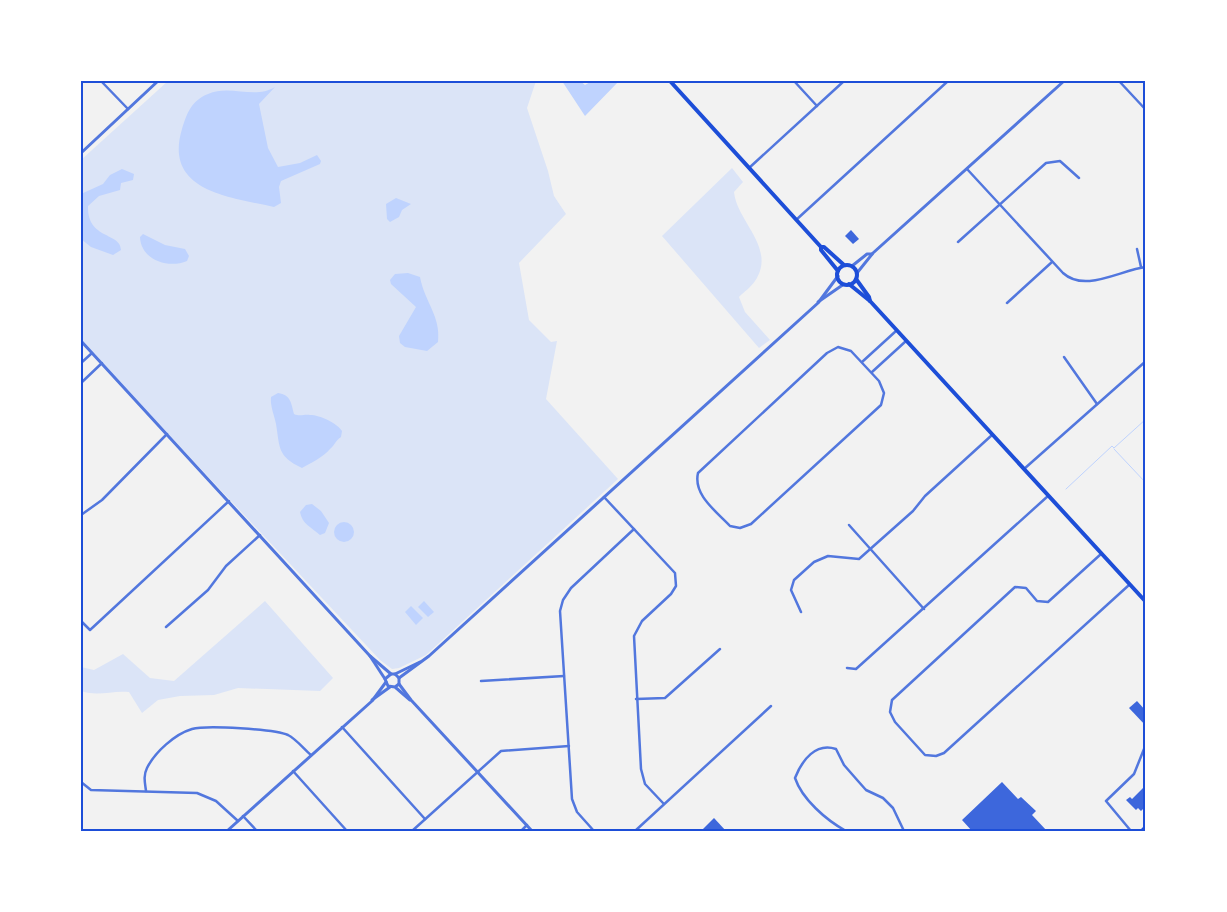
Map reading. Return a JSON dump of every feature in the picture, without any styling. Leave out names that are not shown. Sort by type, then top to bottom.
[{"type":"main road","points":[[672,82],[821,247],[824,247],[844,266]]},
{"type":"main road","points":[[821,247],[820,250],[838,271],[838,276],[870,301],[1146,602]]},
{"type":"main road","points":[[838,271],[844,266],[852,266],[856,273],[856,279],[870,301]]},
{"type":"main road","points":[[847,284],[856,279]]},
{"type":"main road","points":[[1142,831],[1146,827]]},
{"type":"street","points":[[101,81],[128,109]]},
{"type":"street","points":[[81,153],[158,81]]},
{"type":"street","points":[[794,81],[817,106]]},
{"type":"street","points":[[748,168],[844,81]]},
{"type":"street","points":[[796,220],[948,81]]},
{"type":"street","points":[[856,273],[871,258],[872,254],[1064,81]]},
{"type":"street","points":[[1119,81],[1146,110]]},
{"type":"street","points":[[958,242],[1050,161],[1060,161],[1066,164],[1079,178]]},
{"type":"street","points":[[967,169],[1052,262],[1067,277],[1076,282],[1088,281],[1146,267]]},
{"type":"street","points":[[1137,249],[1141,267]]},
{"type":"street","points":[[852,266],[867,254],[872,254]]},
{"type":"street","points":[[1007,303],[1052,262]]},
{"type":"street","points":[[399,678],[420,662],[604,497],[818,302],[838,276]]},
{"type":"street","points":[[818,302],[823,301],[847,284]]},
{"type":"street","points":[[862,362],[896,331]]},
{"type":"street","points":[[872,372],[906,341]]},
{"type":"street","points":[[81,342],[168,434],[370,656],[390,687]]},
{"type":"street","points":[[838,347],[851,351],[872,372],[884,393],[881,404],[751,524],[740,528],[730,526],[698,491],[696,482],[698,473],[827,353],[838,347]]},
{"type":"street","points":[[81,363],[92,353]]},
{"type":"street","points":[[1064,357],[1097,404]]},
{"type":"street","points":[[1024,469],[1146,361]]},
{"type":"street","points":[[81,382],[102,363]]},
{"type":"street","points":[[81,515],[102,500],[168,434]]},
{"type":"street","points":[[801,612],[792,590],[794,580],[814,562],[828,556],[859,559],[871,550],[992,435]]},
{"type":"street","points":[[847,668],[856,668],[1048,496]]},
{"type":"street","points":[[604,497],[675,573],[676,586],[671,594],[642,622],[634,636],[641,769],[645,784],[663,803]]},
{"type":"street","points":[[81,621],[90,630],[229,502]]},
{"type":"street","points":[[849,525],[924,609]]},
{"type":"street","points":[[594,831],[577,812],[572,799],[560,611],[563,600],[571,588],[634,529]]},
{"type":"street","points":[[166,627],[208,590],[226,566],[260,535]]},
{"type":"street","points":[[1101,554],[1048,602],[1037,601],[1026,588],[1015,587],[892,700],[890,712],[895,722],[925,755],[936,756],[944,753],[1129,585]]},
{"type":"street","points":[[636,699],[665,698],[720,649]]},
{"type":"street","points":[[370,656],[399,678]]},
{"type":"street","points":[[372,701],[386,680],[393,674],[420,662]]},
{"type":"street","points":[[481,681],[564,676]]},
{"type":"street","points":[[399,678],[399,684],[411,700],[532,831]]},
{"type":"street","points":[[227,831],[372,701],[390,687],[395,687],[399,684]]},
{"type":"street","points":[[395,687],[411,700]]},
{"type":"street","points":[[635,831],[663,803],[771,706]]},
{"type":"street","points":[[342,727],[425,818]]},
{"type":"street","points":[[146,791],[144,780],[147,768],[152,761],[176,736],[194,728],[272,730],[289,735],[310,755]]},
{"type":"street","points":[[1131,831],[1106,801],[1134,774],[1146,744]]},
{"type":"street","points":[[412,831],[501,751],[569,746]]},
{"type":"street","points":[[844,830],[806,797],[795,778],[804,762],[819,747],[828,746],[836,749],[844,765],[866,790],[883,798],[892,808],[904,831]]},
{"type":"street","points":[[293,771],[347,831]]},
{"type":"street","points":[[81,782],[91,790],[197,794],[216,801],[238,821]]},
{"type":"street","points":[[243,816],[257,831]]},
{"type":"street","points":[[521,831],[527,826]]},
{"type":"shaded area","points":[[168,81],[536,81],[527,108],[548,171],[554,196],[566,214],[519,263],[529,320],[551,342],[557,341],[546,399],[618,479],[426,655],[399,668],[392,669],[380,660],[81,341],[81,160]]},
{"type":"shaded area","points":[[732,168],[743,182],[734,192],[742,214],[759,246],[761,257],[761,269],[755,281],[739,297],[745,312],[770,340],[759,348],[662,236]]},
{"type":"shaded area","points":[[265,601],[333,678],[320,691],[238,688],[214,695],[180,696],[158,700],[142,713],[129,692],[88,693],[81,691],[81,667],[94,670],[123,654],[150,678],[174,681]]},
{"type":"water","points":[[562,81],[580,81],[585,85],[592,81],[619,81],[585,116]]},
{"type":"water","points":[[275,87],[259,104],[268,148],[278,167],[300,163],[317,155],[321,161],[320,164],[281,181],[279,187],[281,203],[274,207],[221,195],[191,179],[182,166],[179,150],[184,123],[197,100],[217,91],[259,92]]},
{"type":"water","points":[[122,169],[134,174],[133,180],[121,183],[120,190],[99,196],[88,206],[89,217],[93,225],[120,244],[121,250],[113,255],[91,247],[81,239],[81,194],[103,184],[110,175]]},
{"type":"water","points":[[396,198],[411,204],[402,210],[399,217],[390,222],[387,219],[386,204]]},
{"type":"water","points":[[143,234],[165,245],[185,249],[189,256],[187,261],[172,264],[157,261],[150,257],[142,245],[140,237]]},
{"type":"water","points":[[408,273],[420,277],[437,325],[438,342],[427,351],[405,347],[400,343],[399,336],[416,307],[391,284],[390,280],[395,274]]},
{"type":"water","points":[[278,393],[288,398],[294,414],[314,415],[323,418],[332,422],[342,431],[341,437],[327,452],[302,468],[284,455],[279,445],[271,400],[271,397]]},
{"type":"water","points":[[312,504],[321,511],[329,523],[325,533],[320,535],[301,516],[300,512],[306,505]]},
{"type":"water","points":[[344,522],[351,525],[354,532],[351,539],[344,542],[337,539],[334,532],[337,525]]},
{"type":"water","points":[[424,601],[434,612],[428,617],[418,607]]},
{"type":"water","points":[[411,606],[423,618],[416,625],[405,612]]},
{"type":"building","points":[[851,230],[859,239],[853,244],[845,236]]},
{"type":"building","points":[[1137,701],[1146,711],[1146,726],[1129,708]]},
{"type":"building","points":[[1002,782],[1018,799],[1021,797],[1036,811],[1032,815],[1047,831],[972,831],[962,820]]},
{"type":"building","points":[[1143,788],[1146,791],[1146,796],[1143,799],[1145,807],[1141,811],[1138,808],[1136,810],[1126,800],[1130,797],[1132,799]]},
{"type":"building","points":[[714,818],[726,831],[701,831]]},
{"type":"waterway","points":[[1066,489],[1112,446],[1114,448],[1146,419]]},
{"type":"waterway","points":[[1114,449],[1146,483]]}]
